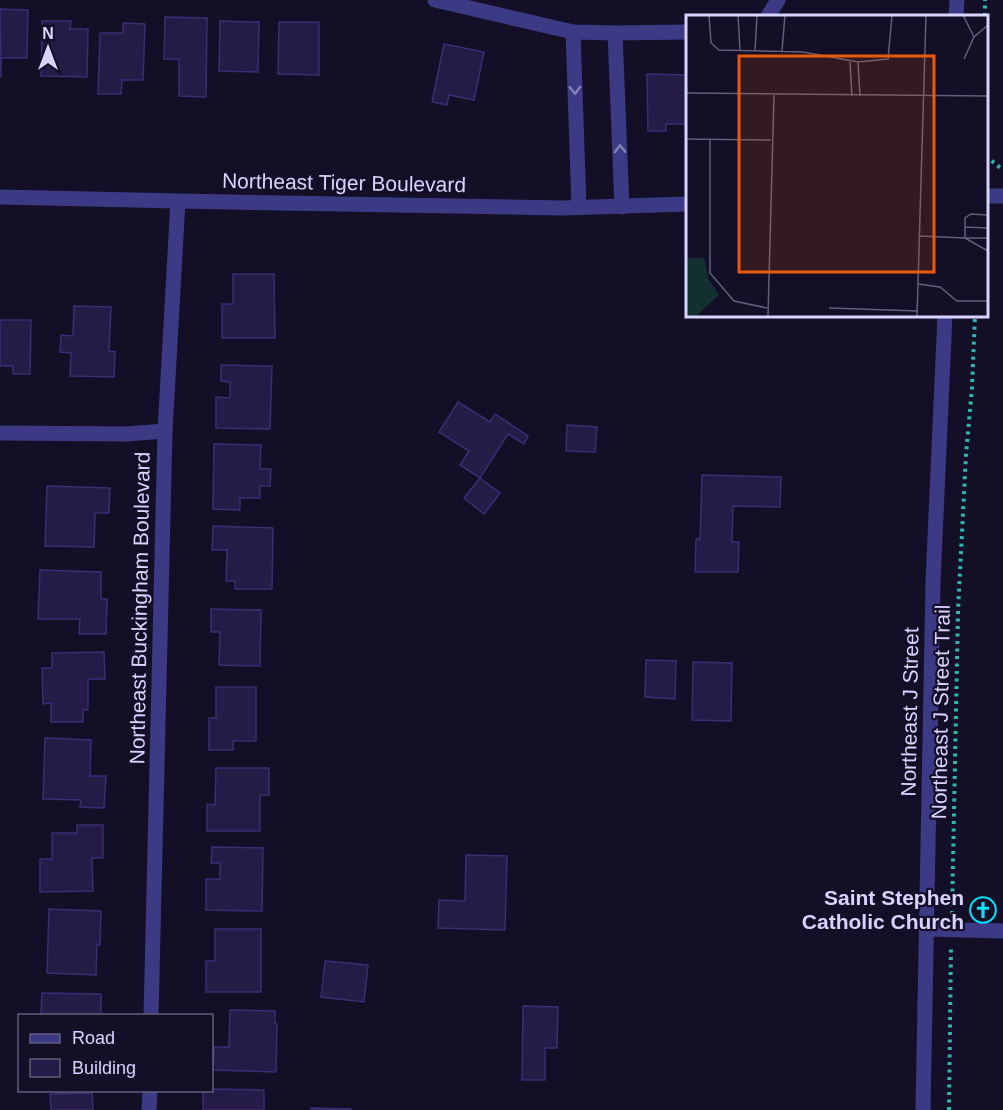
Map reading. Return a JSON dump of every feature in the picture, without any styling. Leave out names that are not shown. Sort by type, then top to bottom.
[{"type":"street","points":[[435,0],[573,32],[686,32]]},
{"type":"street","points":[[769,15],[778,0]]},
{"type":"street","points":[[956,15],[957,0]]},
{"type":"street","points":[[573,32],[579,207]]},
{"type":"street","points":[[615,33],[622,207]]},
{"type":"street","name":"Northeast Tiger Boulevard","points":[[0,197],[579,207],[686,204]]},
{"type":"street","name":"Northeast Buckingham Boulevard","points":[[152,1014],[165,431],[178,201]]},
{"type":"street","name":"Northeast J Street","points":[[923,1110],[933,582],[945,316]]},
{"type":"street","points":[[0,433],[126,434],[165,431]]},
{"type":"street","points":[[927,929],[1003,931]]},
{"type":"street","points":[[149,1110],[150,1092]]},
{"type":"path","points":[[988,158],[1003,170]]},
{"type":"path","name":"Northeast J Street Trail","points":[[949,1110],[958,611],[975,316]]},
{"type":"building","points":[[0,9],[28,10],[27,58],[1,58],[1,78]]},
{"type":"building","points":[[165,17],[207,18],[206,97],[179,96],[179,59],[164,59]]},
{"type":"building","points":[[42,21],[71,21],[70,29],[88,29],[87,77],[41,76]]},
{"type":"building","points":[[220,21],[259,22],[258,72],[219,71]]},
{"type":"building","points":[[279,22],[319,22],[319,75],[278,74]]},
{"type":"building","points":[[123,23],[145,24],[143,80],[122,80],[121,94],[98,94],[100,33],[123,33]]},
{"type":"building","points":[[444,44],[484,52],[474,100],[449,95],[447,105],[432,102]]},
{"type":"building","points":[[647,74],[686,75],[686,124],[666,124],[666,131],[648,131]]},
{"type":"building","points":[[233,274],[274,274],[275,338],[222,338],[222,304],[233,304]]},
{"type":"building","points":[[74,306],[111,307],[109,351],[115,352],[114,377],[70,376],[71,353],[60,352],[61,335],[73,336]]},
{"type":"building","points":[[0,320],[31,320],[30,374],[13,374],[13,366],[0,366]]},
{"type":"building","points":[[221,365],[272,366],[270,429],[216,428],[216,397],[230,398],[230,382],[221,381]]},
{"type":"building","points":[[458,402],[490,422],[495,414],[528,436],[524,444],[508,434],[480,478],[460,465],[469,451],[439,432]]},
{"type":"building","points":[[567,425],[597,427],[595,452],[566,451]]},
{"type":"building","points":[[214,444],[261,445],[260,469],[271,469],[270,486],[260,486],[260,498],[240,498],[240,510],[213,509]]},
{"type":"building","points":[[702,475],[781,477],[780,507],[733,506],[732,542],[739,542],[738,572],[695,572],[696,539],[700,539]]},
{"type":"building","points":[[480,478],[500,493],[484,514],[464,498]]},
{"type":"building","points":[[47,486],[110,488],[109,513],[95,513],[94,547],[45,546]]},
{"type":"building","points":[[213,526],[273,528],[272,589],[235,589],[235,581],[226,581],[227,550],[212,550]]},
{"type":"building","points":[[40,570],[101,572],[101,599],[107,599],[106,634],[79,634],[80,619],[38,619]]},
{"type":"building","points":[[211,609],[261,610],[260,666],[219,665],[220,632],[211,632]]},
{"type":"building","points":[[104,652],[105,679],[88,679],[88,710],[83,710],[83,722],[51,722],[51,703],[43,704],[42,668],[52,668],[52,653]]},
{"type":"building","points":[[646,660],[676,661],[675,699],[645,697]]},
{"type":"building","points":[[693,662],[732,663],[731,721],[692,720]]},
{"type":"building","points":[[216,687],[256,687],[256,741],[233,741],[233,750],[209,750],[209,718],[216,718]]},
{"type":"building","points":[[45,738],[91,740],[90,776],[106,776],[104,808],[80,807],[81,800],[43,799]]},
{"type":"building","points":[[216,768],[269,768],[269,795],[260,795],[260,831],[207,831],[207,804],[215,805]]},
{"type":"building","points":[[77,825],[103,825],[103,858],[92,858],[93,891],[40,892],[40,859],[52,859],[52,833],[77,833]]},
{"type":"building","points":[[212,847],[263,848],[262,911],[206,910],[206,879],[220,879],[220,863],[211,863]]},
{"type":"building","points":[[466,855],[507,856],[505,930],[438,928],[439,900],[465,901]]},
{"type":"building","points":[[49,909],[101,911],[96,975],[47,973]]},
{"type":"building","points":[[215,929],[261,929],[261,992],[206,992],[206,961],[215,961]]},
{"type":"building","points":[[325,961],[368,965],[364,1002],[321,997]]},
{"type":"building","points":[[42,993],[101,994],[101,1014],[41,1014]]},
{"type":"building","points":[[523,1006],[558,1007],[557,1048],[545,1048],[545,1080],[522,1080]]},
{"type":"building","points":[[230,1010],[275,1011],[276,1072],[213,1070],[214,1047],[229,1047]]},
{"type":"building","points":[[213,1089],[264,1090],[264,1110],[203,1110],[203,1092],[213,1092]]},
{"type":"building","points":[[92,1093],[93,1110],[51,1110],[50,1094]]},
{"type":"building","points":[[311,1108],[351,1109],[351,1110],[311,1110]]},
{"type":"place","name":"Saint Stephen Catholic Church","points":[[983,910]]}]
